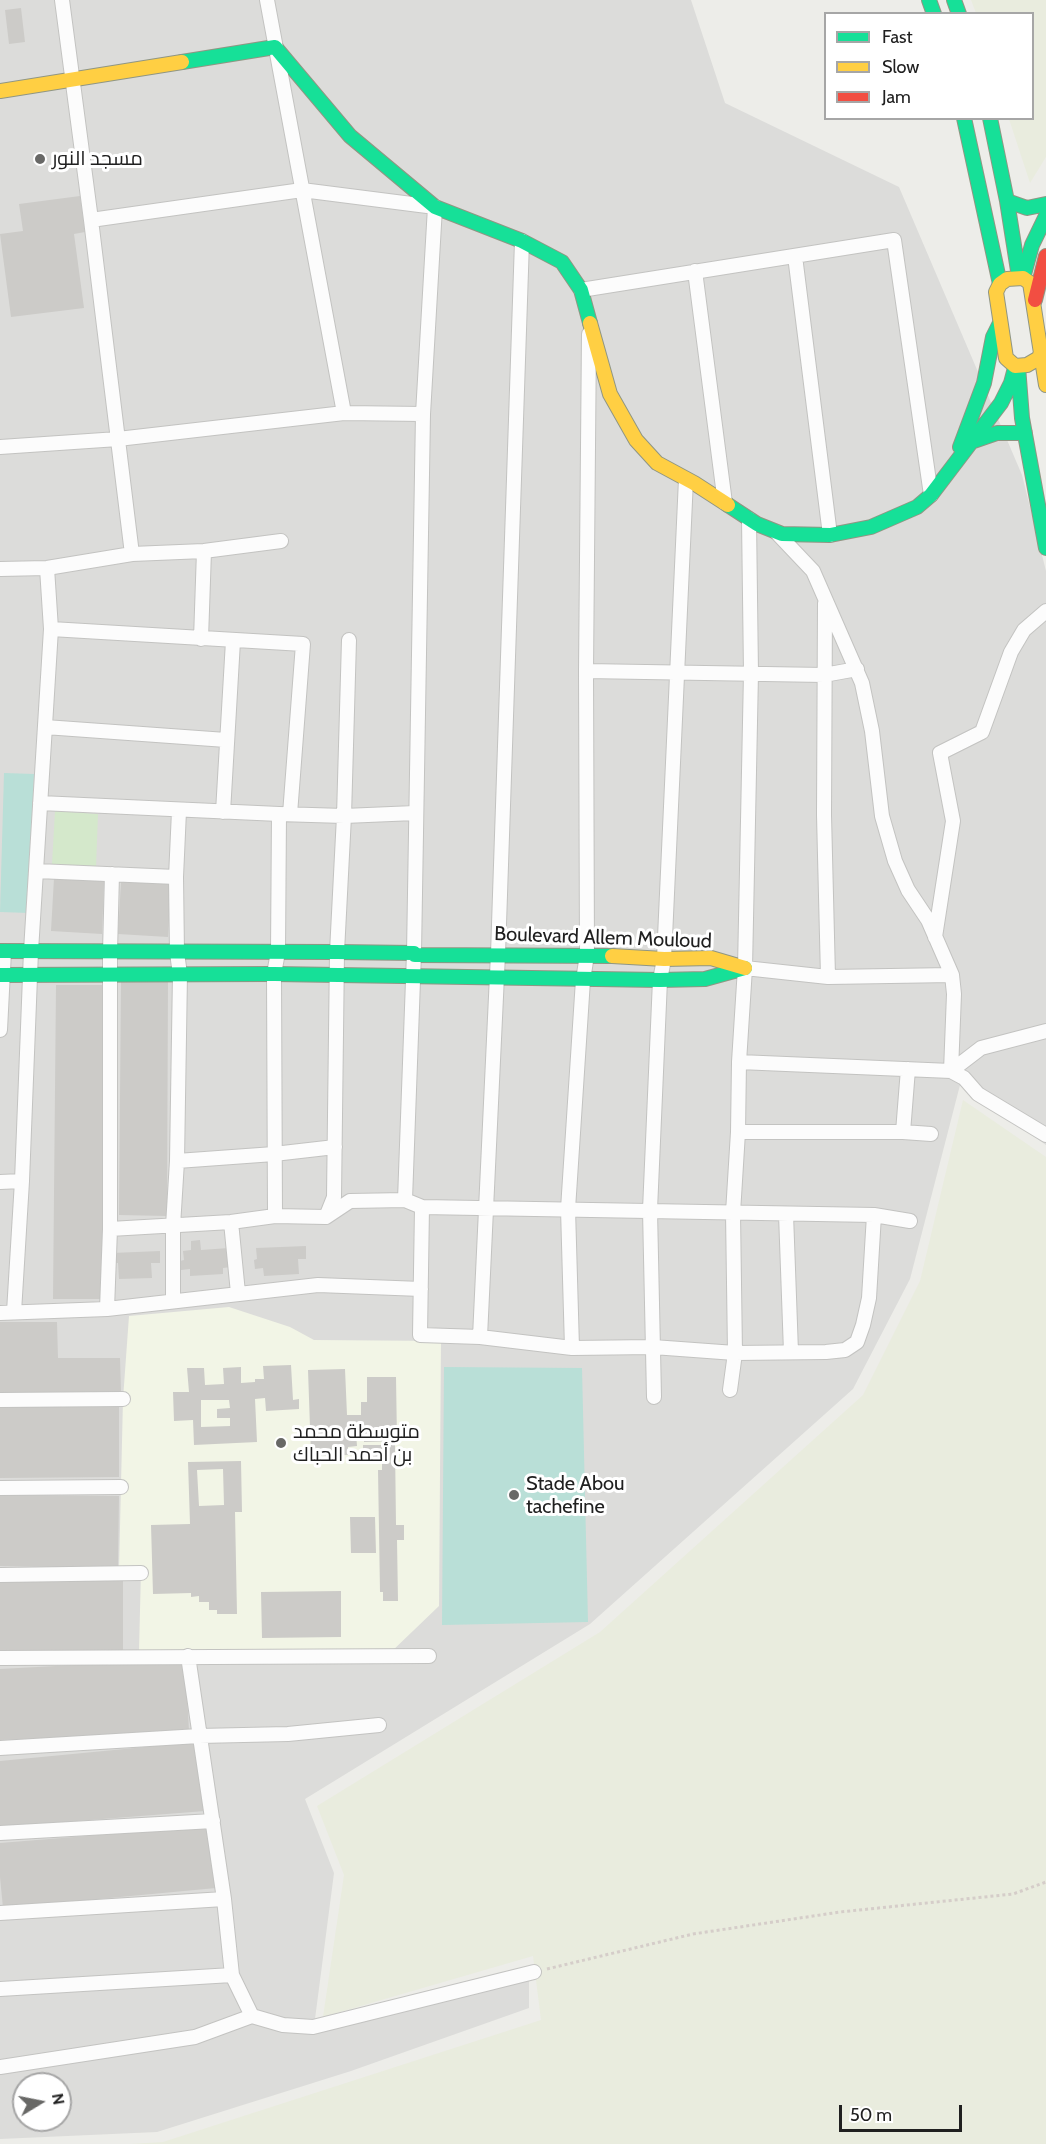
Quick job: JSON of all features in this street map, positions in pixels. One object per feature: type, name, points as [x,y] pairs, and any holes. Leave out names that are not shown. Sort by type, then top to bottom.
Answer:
[{"type":"main road","points":[[0,91],[275,47],[350,136],[435,207],[522,241],[562,262],[581,290],[610,394],[636,440],[657,463],[749,519],[782,534],[830,535],[871,527],[917,507],[931,495],[1001,403],[1017,366]]},
{"type":"main road","points":[[964,120],[1000,284]]},
{"type":"main road","points":[[990,120],[1021,278]]},
{"type":"main road","points":[[1007,201],[1027,208],[1046,204]]},
{"type":"main road","points":[[1021,278],[1032,245],[1046,216]]},
{"type":"main road","points":[[1034,305],[1046,256]]},
{"type":"main road","points":[[1041,352],[1039,358],[1033,362],[1017,366],[1006,358],[996,292],[1000,284],[1007,279],[1021,278],[1030,283],[1034,305],[1046,384]]},
{"type":"main road","points":[[952,468],[981,392],[992,343],[1000,323]]},
{"type":"main road","points":[[1017,366],[1020,402],[1046,548]]},
{"type":"main road","points":[[972,442],[998,433],[1025,433]]},
{"type":"main road","name":"Boulevard Allem Mouloud","points":[[2,951],[587,955],[664,959],[711,958],[745,968]]},
{"type":"main road","name":"Boulevard Allem Mouloud","points":[[2,975],[274,974],[660,980],[705,979],[745,968]]},
{"type":"street","points":[[62,0],[74,80],[132,554]]},
{"type":"street","points":[[267,0],[345,413]]},
{"type":"street","points":[[91,220],[302,190],[435,207],[423,414],[414,953],[405,1200]]},
{"type":"street","points":[[581,290],[894,240],[931,495]]},
{"type":"street","points":[[480,1337],[498,954],[522,241]]},
{"type":"street","points":[[795,256],[830,535]]},
{"type":"street","points":[[695,271],[725,503]]},
{"type":"street","points":[[572,1348],[568,1209],[583,980],[587,955],[586,671],[590,322]]},
{"type":"street","points":[[0,447],[118,439],[345,413],[423,414]]},
{"type":"street","points":[[654,1397],[650,1210],[686,479]]},
{"type":"street","points":[[730,1390],[735,1353],[733,1213],[738,1132],[738,1062],[745,968],[751,673],[749,519]]},
{"type":"street","points":[[776,532],[813,571],[862,683],[872,730],[882,816],[895,861],[908,891],[928,920],[952,975],[954,994],[951,1071]]},
{"type":"street","points":[[0,569],[47,568],[132,554],[204,551],[281,541]]},
{"type":"street","points":[[201,639],[204,551]]},
{"type":"street","points":[[47,568],[51,629],[31,951],[22,1181],[7,1312],[107,1309],[318,1285],[421,1289]]},
{"type":"street","points":[[825,598],[824,814],[828,977]]},
{"type":"street","points":[[935,937],[953,820],[940,753],[982,732],[1011,652],[1024,630],[1046,610]]},
{"type":"street","points":[[51,629],[303,644],[285,814],[278,952],[274,974],[274,1216]]},
{"type":"street","points":[[326,1217],[334,1197],[337,952],[349,640]]},
{"type":"street","points":[[223,812],[233,641]]},
{"type":"street","points":[[586,671],[824,675],[857,669]]},
{"type":"street","points":[[45,727],[226,740]]},
{"type":"street","points":[[40,803],[178,811],[344,816],[415,813]]},
{"type":"street","points":[[173,1301],[180,974],[177,953],[176,877],[178,811]]},
{"type":"street","points":[[37,871],[176,877]]},
{"type":"street","points":[[107,1309],[110,1229],[112,874]]},
{"type":"street","points":[[0,1030],[2,951]]},
{"type":"street","points":[[745,968],[828,977],[952,975]]},
{"type":"street","points":[[951,1071],[981,1048],[1046,1031]]},
{"type":"street","points":[[738,1062],[951,1071],[964,1078],[978,1094],[1046,1134]]},
{"type":"street","points":[[903,1132],[908,1069]]},
{"type":"street","points":[[738,1132],[931,1134]]},
{"type":"street","points":[[177,1161],[335,1147]]},
{"type":"street","points":[[0,1182],[22,1181]]},
{"type":"street","points":[[110,1229],[173,1227],[274,1216],[326,1217],[350,1201],[405,1200],[422,1207],[874,1215],[910,1221]]},
{"type":"street","points":[[422,1207],[420,1335],[480,1337],[572,1348],[653,1347],[735,1353],[845,1350],[857,1342],[864,1325],[869,1298],[874,1215]]},
{"type":"street","points":[[786,1214],[790,1352]]},
{"type":"street","points":[[231,1222],[238,1293]]},
{"type":"street","points":[[0,1400],[123,1399]]},
{"type":"street","points":[[0,1488],[122,1487]]},
{"type":"street","points":[[0,1575],[141,1573]]},
{"type":"street","points":[[188,1656],[224,1899],[232,1975],[252,2016]]},
{"type":"street","points":[[0,1658],[429,1656]]},
{"type":"street","points":[[0,1748],[199,1736],[288,1734],[379,1725]]},
{"type":"street","points":[[0,1833],[213,1821]]},
{"type":"street","points":[[0,1913],[224,1899]]},
{"type":"street","points":[[0,2063],[195,2037],[252,2016],[283,2025],[313,2026],[534,1972]]},
{"type":"street","points":[[0,1989],[232,1975]]},
{"type":"path","points":[[534,1972],[693,1934],[840,1912],[1014,1894],[1046,1882]]},
{"type":"shaded area","points":[[0,0],[691,0],[725,103],[899,187],[1022,475],[1046,571],[1046,1145],[960,1085],[910,1279],[853,1389],[590,1624],[305,1799],[334,1873],[315,2019],[529,1967],[529,2008],[351,2071],[157,2132],[0,2139]]},
{"type":"shaded area","points":[[971,0],[1046,0],[1046,157],[1030,183],[1009,120],[1034,120],[1034,12],[976,12]]},
{"type":"shaded area","points":[[4,773],[34,774],[29,913],[0,912]]},
{"type":"shaded area","points":[[963,1100],[1046,1157],[1046,2144],[131,2144],[163,2142],[541,2020],[533,1956],[323,2017],[344,1875],[317,1806],[600,1632],[863,1395],[920,1281]]},
{"type":"shaded area","name":"متوسطة محمد بن أحمد الحباك","points":[[229,1307],[290,1327],[314,1340],[441,1341],[439,1606],[389,1654],[139,1651],[141,1570],[119,1570],[123,1399],[129,1316]]},
{"type":"shaded area","name":"Stade Abou tachefine","points":[[444,1367],[582,1368],[588,1622],[442,1625]]},
{"type":"green space","points":[[55,811],[98,814],[96,867],[52,864]]},
{"type":"building","points":[[21,8],[25,42],[9,44],[5,10]]},
{"type":"building","points":[[80,196],[85,232],[74,234],[84,308],[11,317],[0,234],[23,231],[19,204]]},
{"type":"building","points":[[54,878],[104,881],[102,934],[51,931]]},
{"type":"building","points":[[121,882],[171,884],[168,937],[118,934]]},
{"type":"building","points":[[121,980],[168,980],[167,1216],[119,1215]]},
{"type":"building","points":[[56,985],[103,985],[102,1299],[53,1299]]},
{"type":"building","points":[[200,1240],[201,1250],[229,1248],[231,1267],[223,1268],[223,1274],[190,1276],[190,1269],[181,1270],[180,1261],[184,1260],[183,1251],[191,1250],[191,1241]]},
{"type":"building","points":[[306,1246],[306,1259],[298,1259],[299,1274],[264,1276],[263,1268],[255,1269],[256,1248]]},
{"type":"building","points":[[160,1251],[160,1263],[151,1263],[152,1278],[119,1279],[118,1263],[112,1263],[112,1253]]},
{"type":"building","points":[[0,1322],[57,1322],[58,1358],[120,1358],[121,1392],[0,1393]]},
{"type":"building","points":[[291,1365],[293,1400],[299,1399],[299,1409],[266,1411],[265,1398],[255,1399],[257,1442],[194,1445],[193,1420],[174,1421],[173,1392],[189,1392],[187,1368],[204,1368],[205,1385],[224,1384],[223,1368],[241,1367],[241,1383],[255,1382],[255,1379],[264,1379],[263,1366]],"holes":[[[201,1400],[229,1400],[230,1408],[217,1409],[217,1418],[230,1418],[230,1426],[201,1427]]]},
{"type":"building","points":[[345,1369],[347,1415],[361,1415],[361,1402],[367,1402],[367,1377],[396,1377],[397,1441],[364,1442],[364,1433],[356,1433],[357,1446],[348,1447],[348,1455],[311,1456],[308,1370]]},
{"type":"building","points":[[0,1406],[119,1407],[119,1477],[0,1478]]},
{"type":"building","points":[[363,1445],[395,1445],[396,1525],[404,1525],[404,1540],[397,1540],[398,1601],[383,1601],[383,1592],[380,1592],[378,1470],[382,1470],[382,1461],[363,1461]]},
{"type":"building","points":[[241,1461],[242,1512],[235,1512],[237,1614],[217,1614],[217,1610],[209,1610],[209,1602],[199,1602],[199,1596],[191,1597],[191,1593],[153,1594],[151,1525],[190,1524],[188,1462]],"holes":[[[223,1469],[224,1505],[199,1506],[197,1470]]]},
{"type":"building","points":[[0,1495],[119,1496],[118,1568],[0,1566]]},
{"type":"building","points":[[350,1517],[375,1517],[376,1553],[351,1553]]},
{"type":"building","points":[[0,1580],[123,1581],[123,1654],[0,1652]]},
{"type":"building","points":[[341,1591],[341,1637],[262,1638],[261,1592]]},
{"type":"building","points":[[185,1659],[189,1731],[0,1740],[0,1669]]},
{"type":"building","points":[[197,1742],[205,1811],[0,1827],[0,1761]]},
{"type":"building","points":[[209,1826],[216,1888],[3,1908],[0,1843]]},
{"type":"traffic: fast","points":[[929,0],[933,12]]},
{"type":"traffic: fast","points":[[954,0],[958,12]]},
{"type":"traffic: fast","points":[[182,62],[275,47],[350,136],[435,207],[522,241],[562,262],[581,290],[590,323]]},
{"type":"traffic: fast","points":[[964,120],[1000,284]]},
{"type":"traffic: fast","points":[[990,120],[1007,201],[1019,277]]},
{"type":"traffic: fast","points":[[1007,201],[1027,208],[1046,204]]},
{"type":"traffic: fast","points":[[1023,278],[1032,245],[1046,216]]},
{"type":"traffic: fast","points":[[960,447],[984,383],[993,337],[1000,323]]},
{"type":"traffic: fast","points":[[1018,366],[1022,418],[1046,548]]},
{"type":"traffic: fast","points":[[728,505],[757,524],[782,534],[830,535],[871,527],[917,507],[931,495],[1001,403],[1011,383],[1015,368]]},
{"type":"traffic: fast","points":[[971,442],[997,433],[1025,433]]},
{"type":"traffic: fast","points":[[0,951],[612,956]]},
{"type":"traffic: fast","points":[[0,975],[274,974],[660,980],[705,979],[745,968]]},
{"type":"traffic: slow","points":[[0,91],[182,62]]},
{"type":"traffic: slow","points":[[1041,352],[1039,358],[1027,365],[1015,366],[1006,358],[996,292],[1000,284],[1007,279],[1023,278],[1030,283],[1046,385]]},
{"type":"traffic: slow","points":[[590,323],[610,394],[636,440],[657,463],[728,505]]},
{"type":"traffic: slow","points":[[612,956],[664,959],[711,958],[745,968]]},
{"type":"traffic: jam","points":[[1035,300],[1046,256]]},
{"type":"place","name":"مسجد النور","points":[[40,159]]},
{"type":"place","name":"متوسطة محمد بن أحمد الحباك","points":[[281,1443]]},
{"type":"place","name":"Stade Abou tachefine","points":[[514,1495]]}]
